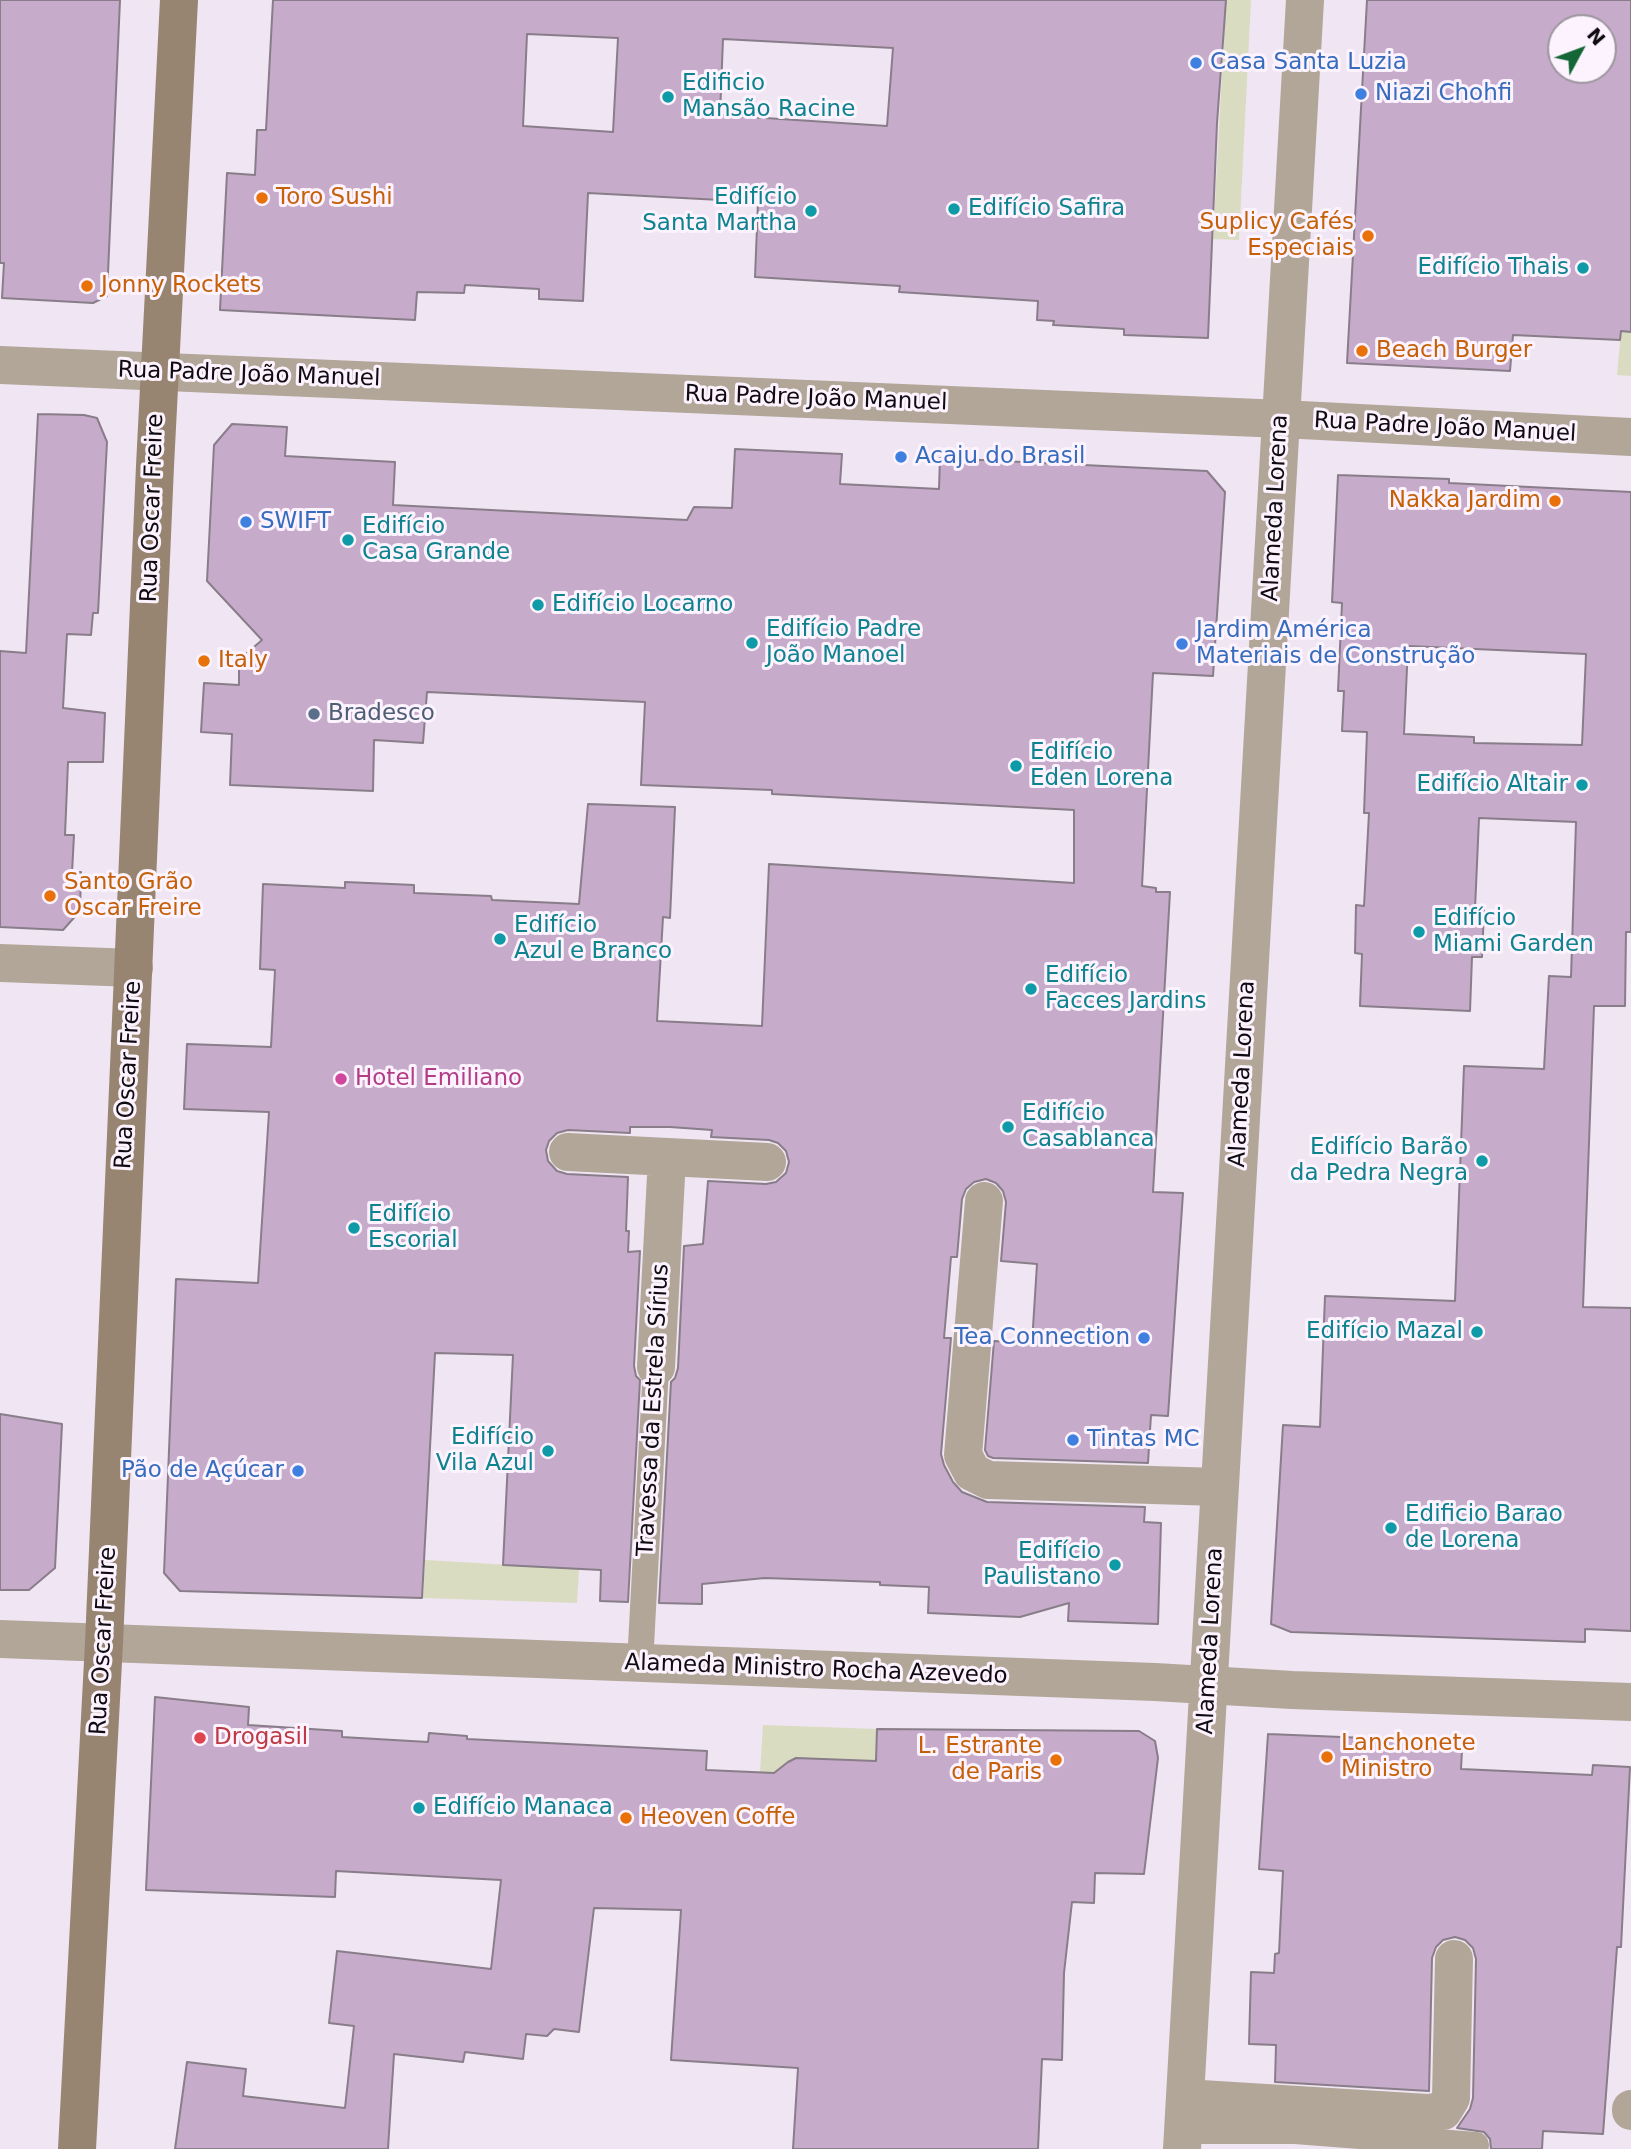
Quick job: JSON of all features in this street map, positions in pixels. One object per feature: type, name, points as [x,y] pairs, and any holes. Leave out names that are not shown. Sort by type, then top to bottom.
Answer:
[{"type":"street","name":"Rua Oscar Freire","points":[[77,2149],[104,1643],[159,373],[179,0]]},
{"type":"street","name":"Alameda Lorena","points":[[1183,2126],[1305,0]]},
{"type":"street","name":"Rua Padre João Manuel","points":[[0,365],[1282,419],[1631,437]]},
{"type":"street","points":[[0,963],[134,968]]},
{"type":"street","points":[[568,1152],[767,1162]]},
{"type":"street","name":"Travessa da Estrela Sírius","points":[[656,1367],[667,1157]]},
{"type":"street","points":[[984,1201],[963,1455],[972,1472],[988,1480],[1219,1487]]},
{"type":"street","name":"Alameda Ministro Rocha Azevedo","points":[[0,1639],[1631,1702]]},
{"type":"street","points":[[1183,2126],[1443,2111],[1451,2098],[1454,1959]]},
{"type":"lane","name":"Travessa da Estrela Sírius","points":[[640,1664],[656,1367]]},
{"type":"lane","points":[[1183,2126],[1295,2131],[1476,2145]]},
{"type":"green space","points":[[1226,0],[1251,0],[1239,240],[1213,239]]},
{"type":"green space","points":[[1621,331],[1631,332],[1631,376],[1617,375]]},
{"type":"green space","points":[[425,1560],[579,1569],[577,1603],[423,1598]]},
{"type":"green space","points":[[763,1725],[877,1729],[875,1773],[838,1760],[797,1758],[784,1765],[780,1774],[760,1773]]},
{"type":"building","points":[[0,0],[120,0],[107,296],[93,303],[2,298],[4,263],[0,263]]},
{"type":"building","points":[[273,0],[1226,0],[1217,123],[1208,338],[1124,335],[1124,329],[1053,325],[1054,321],[1037,320],[1038,301],[899,292],[900,286],[755,277],[758,202],[588,193],[583,301],[539,299],[539,289],[465,285],[464,293],[417,292],[415,320],[220,310],[227,173],[255,175],[257,130],[266,130]],"holes":[[[527,34],[618,38],[613,132],[523,126]],[[723,39],[893,48],[887,126],[720,115]]]},
{"type":"building","points":[[1367,0],[1631,0],[1631,332],[1621,331],[1620,340],[1513,335],[1510,371],[1347,363]]},
{"type":"building","points":[[38,414],[84,415],[97,418],[107,442],[98,613],[93,613],[91,635],[67,634],[63,708],[105,713],[103,762],[68,762],[65,835],[74,835],[72,873],[81,872],[80,911],[63,930],[0,927],[0,651],[26,653]]},
{"type":"building","points":[[232,424],[287,427],[285,456],[395,462],[393,505],[687,520],[694,507],[732,508],[735,449],[842,454],[840,484],[939,489],[940,458],[1207,471],[1225,492],[1213,676],[1153,673],[1142,886],[1156,888],[1156,892],[1170,892],[1153,1192],[1183,1193],[1168,1416],[1151,1415],[1148,1463],[988,1456],[985,1450],[994,1341],[1032,1343],[1037,1264],[1001,1261],[1006,1202],[1003,1191],[996,1183],[986,1179],[974,1182],[966,1189],[962,1199],[957,1257],[951,1257],[944,1338],[951,1338],[941,1454],[953,1482],[962,1492],[987,1502],[1145,1507],[1144,1522],[1161,1523],[1158,1624],[1068,1621],[1069,1603],[1020,1617],[928,1613],[929,1587],[880,1585],[880,1582],[765,1578],[702,1584],[702,1604],[659,1603],[671,1382],[678,1368],[684,1246],[703,1244],[708,1181],[766,1184],[776,1182],[786,1173],[789,1162],[786,1151],[778,1143],[769,1140],[711,1137],[712,1130],[670,1127],[630,1127],[630,1133],[568,1130],[557,1133],[549,1141],[546,1150],[548,1161],[557,1171],[567,1174],[628,1177],[628,1252],[640,1251],[634,1366],[636,1376],[640,1380],[628,1602],[600,1601],[601,1570],[503,1565],[513,1355],[435,1353],[422,1598],[180,1591],[164,1573],[176,1279],[258,1283],[269,1112],[184,1109],[187,1044],[271,1047],[275,970],[260,969],[263,884],[345,888],[345,882],[414,885],[414,893],[491,896],[492,900],[579,904],[588,804],[675,807],[670,918],[663,917],[657,1021],[762,1026],[769,864],[1074,883],[1074,810],[772,794],[772,790],[641,785],[645,702],[427,692],[423,743],[374,740],[373,791],[230,785],[232,734],[201,732],[204,683],[239,685],[239,660],[262,640],[207,581],[214,445]]},
{"type":"building","points":[[1338,475],[1449,479],[1449,483],[1631,492],[1631,932],[1626,932],[1625,1006],[1594,1006],[1583,1307],[1631,1308],[1631,1631],[1585,1629],[1585,1642],[1291,1632],[1271,1624],[1283,1425],[1320,1427],[1325,1296],[1455,1301],[1464,1066],[1544,1069],[1549,976],[1571,977],[1576,822],[1479,818],[1475,909],[1484,910],[1482,957],[1472,957],[1470,1011],[1360,1006],[1362,954],[1355,953],[1356,905],[1364,906],[1369,813],[1364,813],[1367,732],[1342,731],[1344,691],[1338,691],[1342,603],[1332,602]],"holes":[[[1408,646],[1586,654],[1582,745],[1474,743],[1474,737],[1404,734]]]},
{"type":"building","points":[[0,1414],[62,1424],[55,1568],[29,1590],[0,1590]]},
{"type":"building","points":[[155,1697],[249,1707],[248,1725],[342,1731],[342,1737],[428,1742],[429,1733],[467,1736],[467,1739],[707,1751],[706,1770],[774,1773],[796,1758],[876,1761],[877,1729],[1139,1731],[1155,1741],[1158,1758],[1144,1874],[1095,1873],[1094,1903],[1072,1902],[1064,1973],[1062,2060],[1042,2059],[1038,2149],[793,2149],[798,2068],[671,2060],[681,1910],[594,1908],[579,2032],[554,2029],[547,2036],[526,2034],[523,2059],[465,2052],[463,2062],[394,2054],[388,2149],[175,2149],[187,2062],[246,2069],[243,2096],[345,2108],[354,2026],[329,2023],[337,1951],[491,1969],[501,1880],[336,1871],[335,1897],[146,1890]]},
{"type":"building","points":[[1268,1734],[1415,1740],[1414,1747],[1462,1750],[1461,1769],[1592,1775],[1593,1765],[1630,1767],[1621,1947],[1617,1947],[1603,2134],[1543,2131],[1542,2149],[1491,2149],[1490,2139],[1484,2132],[1457,2128],[1470,2109],[1473,2098],[1476,1959],[1473,1948],[1465,1940],[1455,1937],[1443,1940],[1436,1947],[1432,1958],[1429,2091],[1275,2082],[1276,2045],[1249,2044],[1251,1972],[1274,1973],[1275,1954],[1279,1953],[1283,1871],[1259,1869]]},
{"type":"place","name":"Casa Santa Luzia","points":[[1196,63]]},
{"type":"place","name":"Niazi Chohfi","points":[[1361,94]]},
{"type":"place","name":"Edificio Mansão Racine","points":[[668,97]]},
{"type":"place","name":"Toro Sushi","points":[[262,198]]},
{"type":"place","name":"Edifício Safira","points":[[954,209]]},
{"type":"place","name":"Edifício Santa Martha","points":[[811,211]]},
{"type":"place","name":"Suplicy Cafés Especiais","points":[[1368,236]]},
{"type":"place","name":"Edifício Thais","points":[[1583,268]]},
{"type":"place","name":"Jonny Rockets","points":[[87,286]]},
{"type":"place","name":"Beach Burger","points":[[1362,351]]},
{"type":"place","name":"Acaju do Brasil","points":[[901,457]]},
{"type":"place","name":"Nakka Jardim","points":[[1555,501]]},
{"type":"place","name":"SWIFT","points":[[246,522]]},
{"type":"place","name":"Edifício Casa Grande","points":[[348,540]]},
{"type":"place","name":"Edifício Locarno","points":[[538,605]]},
{"type":"place","name":"Edifício Padre João Manoel","points":[[752,643]]},
{"type":"place","name":"Jardim América Materiais de Construção","points":[[1182,644]]},
{"type":"place","name":"Italy","points":[[204,661]]},
{"type":"place","name":"Bradesco","points":[[314,714]]},
{"type":"place","name":"Edifício Eden Lorena","points":[[1016,766]]},
{"type":"place","name":"Edifício Altair","points":[[1582,785]]},
{"type":"place","name":"Santo Grão Oscar Freire","points":[[50,896]]},
{"type":"place","name":"Edifício Miami Garden","points":[[1419,932]]},
{"type":"place","name":"Edifício Azul e Branco","points":[[500,939]]},
{"type":"place","name":"Edifício Facces Jardins","points":[[1031,989]]},
{"type":"place","name":"Hotel Emiliano","points":[[341,1079]]},
{"type":"place","name":"Edifício Casablanca","points":[[1008,1127]]},
{"type":"place","name":"Edifício Barão da Pedra Negra","points":[[1482,1161]]},
{"type":"place","name":"Edifício Escorial","points":[[354,1228]]},
{"type":"place","name":"Edifício Mazal","points":[[1477,1332]]},
{"type":"place","name":"Tea Connection","points":[[1144,1338]]},
{"type":"place","name":"Tintas MC","points":[[1073,1440]]},
{"type":"place","name":"Edifício Vila Azul","points":[[548,1451]]},
{"type":"place","name":"Pão de Açúcar","points":[[298,1471]]},
{"type":"place","name":"Edificio Barao de Lorena","points":[[1391,1528]]},
{"type":"place","name":"Edifício Paulistano","points":[[1115,1565]]},
{"type":"place","name":"Drogasil","points":[[200,1738]]},
{"type":"place","name":"Lanchonete Ministro","points":[[1327,1757]]},
{"type":"place","name":"L. Estrante de Paris","points":[[1056,1760]]},
{"type":"place","name":"Edifício Manaca","points":[[419,1808]]},
{"type":"place","name":"Heoven Coffe","points":[[626,1818]]}]
